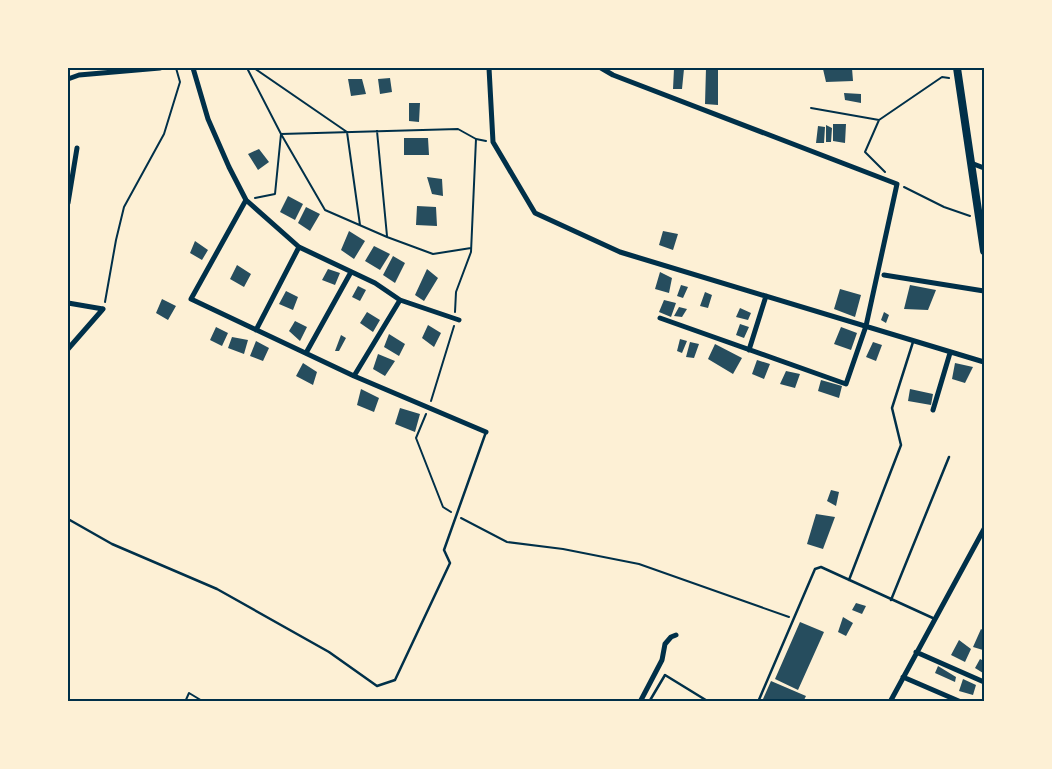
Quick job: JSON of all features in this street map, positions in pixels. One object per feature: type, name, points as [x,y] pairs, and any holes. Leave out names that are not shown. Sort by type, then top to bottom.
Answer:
[{"type":"main road","points":[[957,68],[982,225],[984,251]]},
{"type":"street","points":[[68,79],[79,75],[160,68]]},
{"type":"street","points":[[193,68],[208,119],[246,200],[299,247],[375,282],[400,300],[456,320]]},
{"type":"street","points":[[489,68],[493,142],[534,213],[620,252],[984,362]]},
{"type":"street","points":[[601,68],[613,75],[897,184],[866,326],[846,384],[660,318]]},
{"type":"street","points":[[68,203],[77,148]]},
{"type":"street","points":[[971,163],[984,168]]},
{"type":"street","points":[[246,200],[191,299],[354,376],[486,432]]},
{"type":"street","points":[[256,330],[299,247]]},
{"type":"street","points":[[306,353],[351,272]]},
{"type":"street","points":[[884,275],[984,291]]},
{"type":"street","points":[[749,350],[766,296]]},
{"type":"street","points":[[354,376],[400,300]]},
{"type":"street","points":[[68,303],[103,309]]},
{"type":"street","points":[[68,349],[103,309]]},
{"type":"street","points":[[933,410],[950,353]]},
{"type":"street","points":[[890,702],[984,529]]},
{"type":"street","points":[[640,702],[662,660],[665,644],[671,637],[676,635]]},
{"type":"street","points":[[916,652],[984,682]]},
{"type":"street","points":[[902,677],[961,702]]},
{"type":"lane","points":[[849,581],[901,445],[892,408],[913,340]]},
{"type":"lane","points":[[68,520],[112,544],[217,589],[329,652],[377,686],[396,680],[450,563],[444,550],[486,432]]},
{"type":"lane","points":[[891,600],[949,457]]},
{"type":"lane","points":[[758,702],[815,569],[821,567],[935,619]]},
{"type":"lane","points":[[649,702],[665,675],[709,702]]},
{"type":"path","points":[[103,309],[124,207],[164,134],[180,82],[176,68]]},
{"type":"path","points":[[246,68],[281,134],[325,210],[360,226],[433,254],[472,248]]},
{"type":"path","points":[[254,68],[347,132],[360,226]]},
{"type":"path","points":[[959,79],[942,77],[879,120],[865,152],[897,184],[982,225]]},
{"type":"path","points":[[811,108],[879,120]]},
{"type":"path","points":[[281,134],[458,129],[476,139],[493,142]]},
{"type":"path","points":[[378,131],[387,237]]},
{"type":"path","points":[[246,200],[274,194],[281,134]]},
{"type":"path","points":[[476,139],[472,248],[456,292],[456,320],[428,408],[416,438],[443,506],[507,542],[563,549],[639,564],[794,618]]},
{"type":"path","points":[[185,702],[189,692],[204,702]]},
{"type":"building","points":[[706,68],[718,68],[718,105],[705,104]]},
{"type":"building","points":[[852,68],[853,81],[826,82],[823,69]]},
{"type":"building","points":[[674,69],[684,69],[682,89],[673,89]]},
{"type":"building","points":[[390,78],[392,92],[380,94],[378,79]]},
{"type":"building","points":[[348,79],[362,79],[366,94],[351,96]]},
{"type":"building","points":[[844,93],[861,94],[861,103],[845,100]]},
{"type":"building","points":[[409,103],[420,103],[419,122],[409,121]]},
{"type":"building","points":[[833,124],[846,124],[845,143],[833,141]]},
{"type":"building","points":[[826,125],[832,128],[831,142],[826,142]]},
{"type":"building","points":[[818,126],[825,127],[824,143],[816,143]]},
{"type":"building","points":[[404,138],[428,138],[429,155],[404,155]]},
{"type":"building","points":[[259,149],[269,162],[258,170],[248,154]]},
{"type":"building","points":[[427,177],[442,179],[443,196],[432,194]]},
{"type":"building","points":[[288,196],[303,204],[295,220],[280,212]]},
{"type":"building","points":[[417,206],[436,207],[437,226],[416,225]]},
{"type":"building","points":[[306,207],[320,214],[310,231],[298,223]]},
{"type":"building","points":[[349,231],[365,241],[354,259],[341,250]]},
{"type":"building","points":[[663,231],[678,234],[673,250],[659,245]]},
{"type":"building","points":[[195,241],[208,250],[202,260],[190,253]]},
{"type":"building","points":[[374,246],[390,254],[380,270],[365,261]]},
{"type":"building","points":[[393,256],[405,263],[395,283],[383,275]]},
{"type":"building","points":[[237,265],[251,274],[244,287],[230,279]]},
{"type":"building","points":[[328,269],[340,273],[335,285],[322,280]]},
{"type":"building","points":[[427,269],[438,278],[424,301],[415,295]]},
{"type":"building","points":[[660,272],[672,278],[669,293],[655,289]]},
{"type":"building","points":[[681,285],[688,287],[683,298],[677,296]]},
{"type":"building","points":[[910,285],[936,290],[928,310],[904,309]]},
{"type":"building","points":[[358,286],[366,290],[360,301],[352,297]]},
{"type":"building","points":[[840,289],[861,295],[855,317],[834,309]]},
{"type":"building","points":[[286,291],[298,297],[293,310],[279,304]]},
{"type":"building","points":[[705,292],[712,295],[708,308],[700,306]]},
{"type":"building","points":[[162,299],[176,306],[168,320],[156,313]]},
{"type":"building","points":[[664,300],[676,303],[671,317],[659,312]]},
{"type":"building","points":[[679,307],[687,309],[682,317],[674,316]]},
{"type":"building","points":[[740,308],[751,313],[748,320],[736,317]]},
{"type":"building","points":[[367,312],[380,320],[373,332],[360,323]]},
{"type":"building","points":[[884,312],[889,315],[886,323],[881,320]]},
{"type":"building","points":[[295,321],[307,327],[300,341],[289,331]]},
{"type":"building","points":[[740,324],[749,327],[744,338],[736,335]]},
{"type":"building","points":[[428,325],[441,333],[434,347],[422,338]]},
{"type":"building","points":[[216,327],[228,333],[222,346],[210,340]]},
{"type":"building","points":[[841,327],[857,333],[851,350],[834,344]]},
{"type":"building","points":[[389,334],[405,344],[399,356],[384,347]]},
{"type":"building","points":[[341,335],[346,338],[339,351],[335,351]]},
{"type":"building","points":[[232,337],[248,340],[244,354],[228,348]]},
{"type":"building","points":[[680,339],[687,341],[682,353],[677,351]]},
{"type":"building","points":[[256,341],[269,348],[263,361],[250,356]]},
{"type":"building","points":[[690,342],[699,344],[694,358],[686,357]]},
{"type":"building","points":[[873,342],[882,345],[876,361],[866,357]]},
{"type":"building","points":[[715,344],[742,358],[733,374],[708,359]]},
{"type":"building","points":[[378,354],[395,361],[385,376],[373,369]]},
{"type":"building","points":[[757,360],[770,364],[764,379],[752,374]]},
{"type":"building","points":[[303,363],[317,372],[313,385],[296,376]]},
{"type":"building","points":[[955,363],[973,367],[965,383],[952,379]]},
{"type":"building","points":[[786,371],[800,374],[795,388],[780,384]]},
{"type":"building","points":[[821,380],[842,386],[839,398],[818,391]]},
{"type":"building","points":[[361,389],[379,398],[374,412],[357,405]]},
{"type":"building","points":[[910,389],[933,394],[931,405],[908,401]]},
{"type":"building","points":[[400,408],[420,414],[415,432],[395,424]]},
{"type":"building","points":[[831,490],[839,492],[836,506],[827,501]]},
{"type":"building","points":[[816,514],[835,517],[823,549],[807,544]]},
{"type":"building","points":[[856,603],[866,606],[862,614],[852,610]]},
{"type":"building","points":[[843,617],[853,623],[846,636],[838,632]]},
{"type":"building","points":[[800,622],[824,632],[798,690],[775,679]]},
{"type":"building","points":[[981,629],[984,631],[983,650],[973,647]]},
{"type":"building","points":[[959,640],[971,649],[965,662],[951,655]]},
{"type":"building","points":[[980,659],[984,661],[983,673],[975,668]]},
{"type":"building","points":[[938,666],[956,677],[955,682],[935,673]]},
{"type":"building","points":[[963,679],[976,685],[973,695],[959,691]]},
{"type":"building","points":[[771,681],[806,696],[803,702],[768,702],[763,699]]}]
